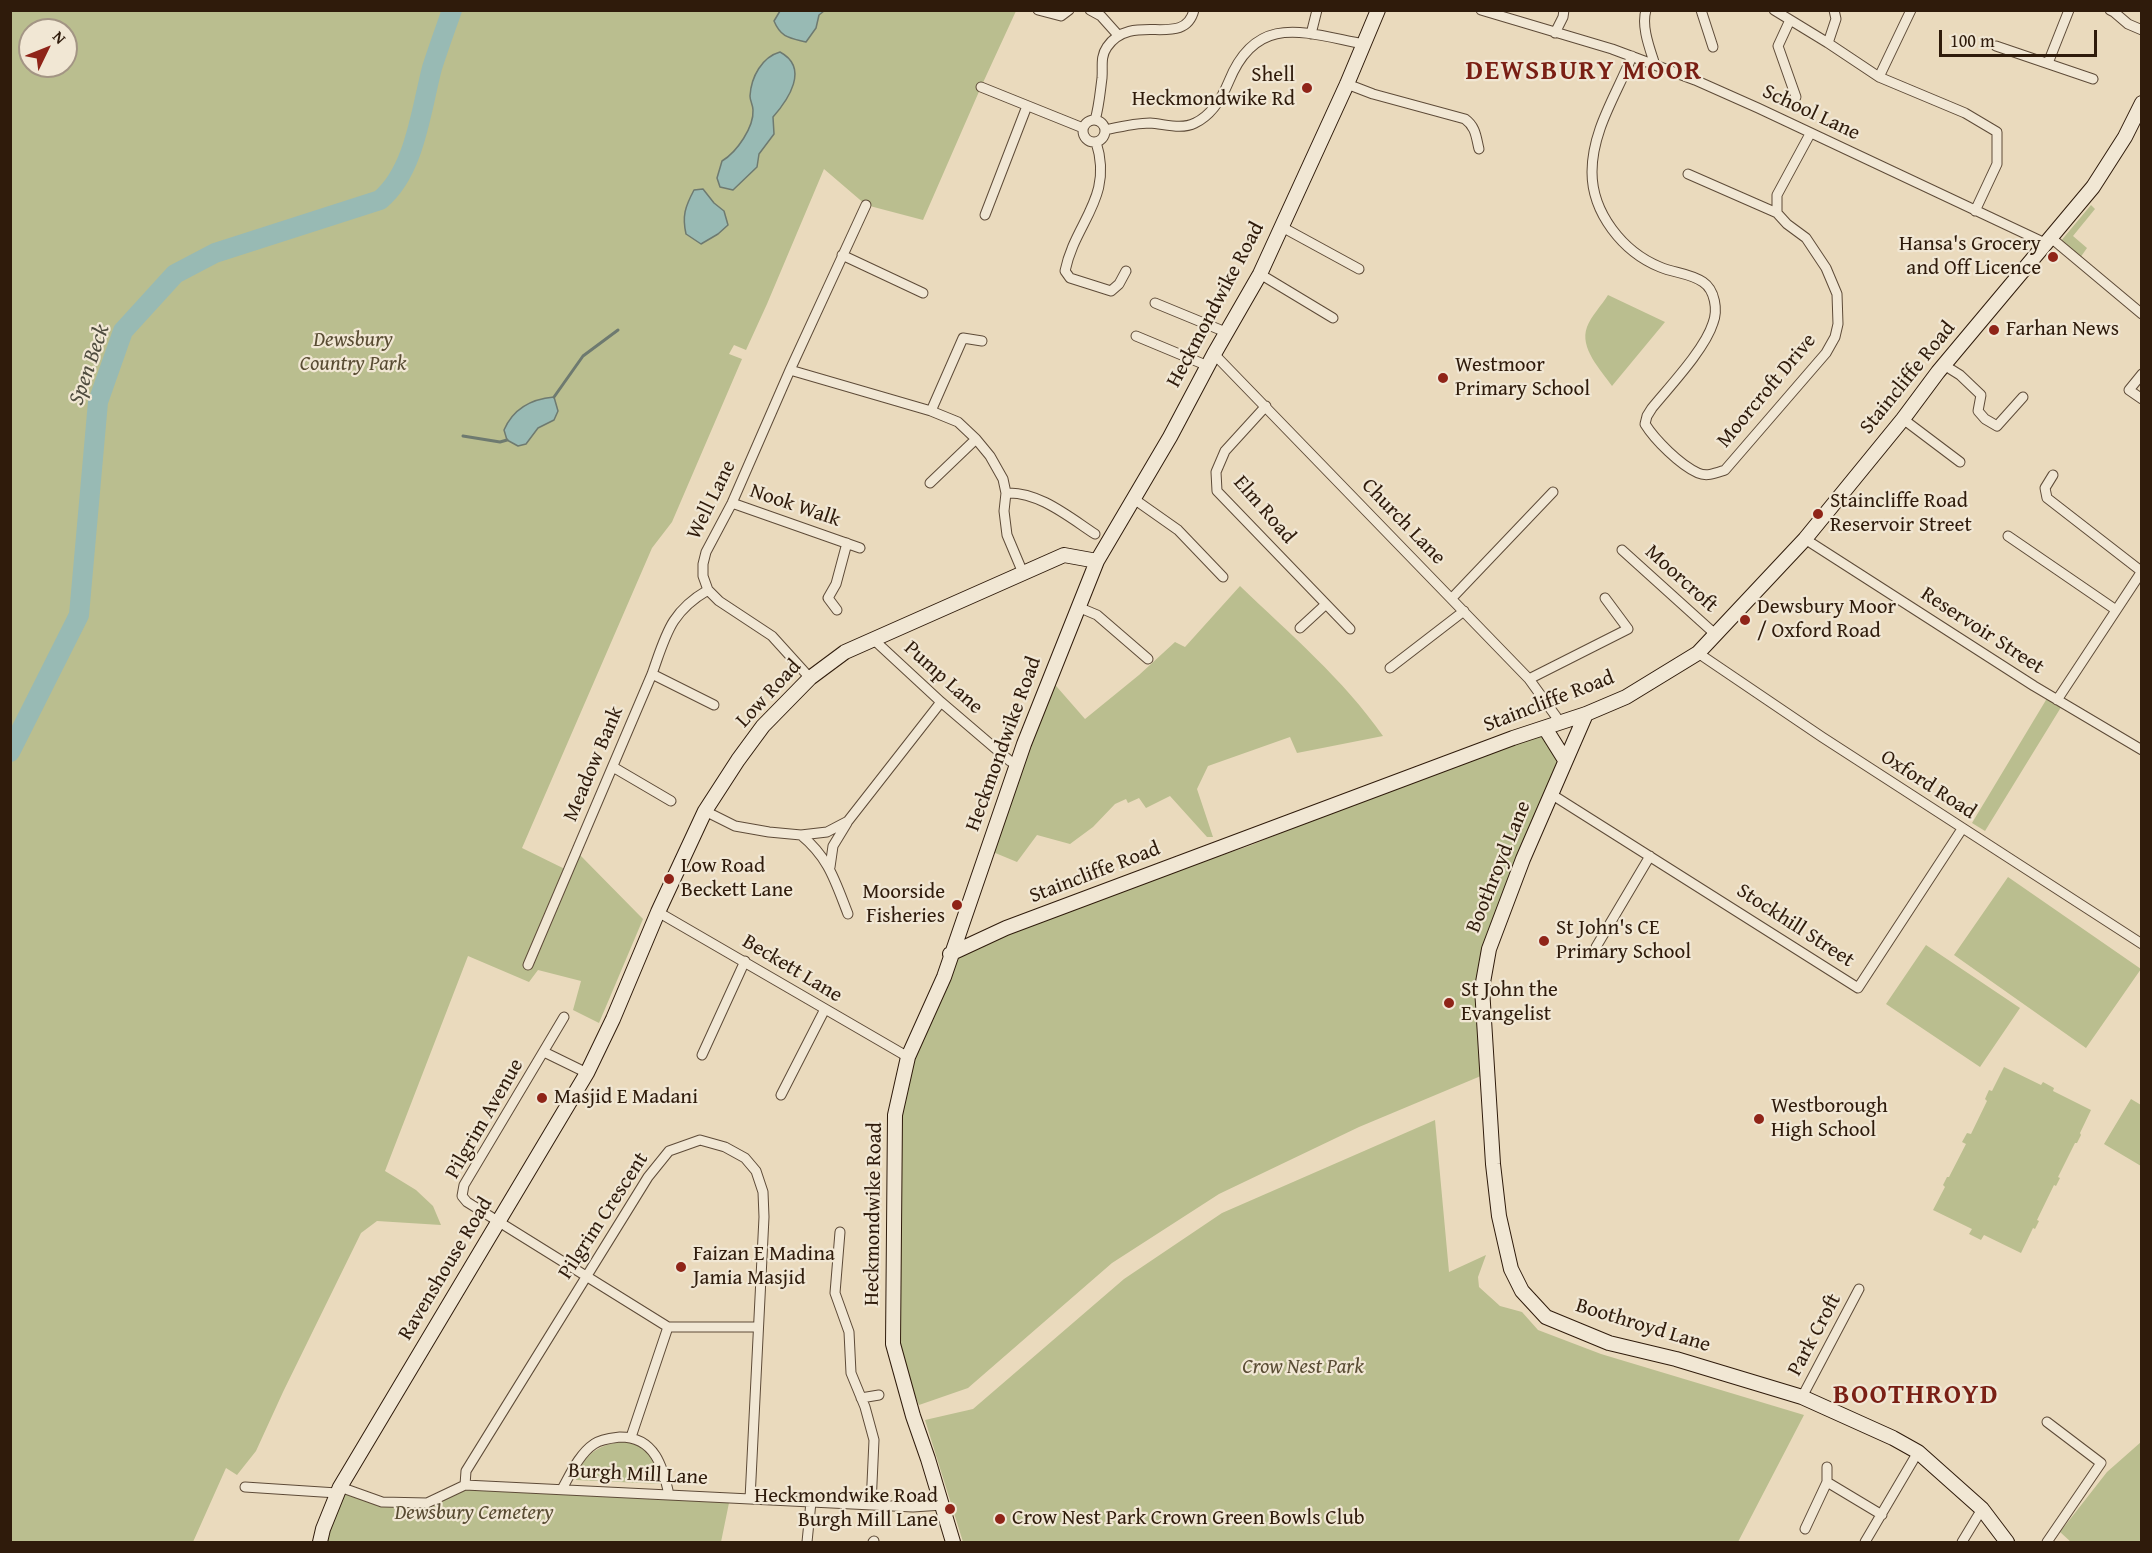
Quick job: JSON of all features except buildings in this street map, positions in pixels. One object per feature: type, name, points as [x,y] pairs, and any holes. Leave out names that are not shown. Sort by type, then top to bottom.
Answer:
[{"type":"street","points":[[1038,10],[1061,16],[1069,10]]},
{"type":"street","points":[[1090,10],[1101,16],[1118,35]]},
{"type":"street","points":[[1095,120],[1102,75],[1102,57],[1107,46],[1118,35],[1128,30],[1176,29],[1185,26],[1191,20],[1194,10]]},
{"type":"street","points":[[1311,34],[1317,10]]},
{"type":"street","name":"Heckmondwike Road","points":[[953,1542],[893,1344],[896,1115],[908,1057],[944,977],[950,954],[1017,765],[1077,607],[1097,561],[1170,437],[1260,274],[1347,84],[1378,10]]},
{"type":"street","points":[[1555,33],[1564,10]]},
{"type":"street","points":[[1646,10],[1644,16],[1648,41],[1655,65]]},
{"type":"street","points":[[1701,10],[1713,47]]},
{"type":"street","points":[[1774,10],[1828,42],[1880,77],[1965,112],[1997,132],[1997,164],[1975,211]]},
{"type":"street","points":[[1828,42],[1836,19],[1834,10]]},
{"type":"street","points":[[1880,77],[1911,10]]},
{"type":"street","points":[[2048,63],[2069,10]]},
{"type":"street","points":[[2110,10],[2128,24],[2142,30]]},
{"type":"street","name":"School Lane","points":[[1485,11],[1655,65],[1747,103],[1975,211],[2047,240],[2142,314]]},
{"type":"street","points":[[1790,20],[1778,46],[1796,97]]},
{"type":"street","points":[[1105,130],[1150,123],[1171,127],[1194,124],[1223,97],[1234,70],[1247,50],[1262,37],[1273,33],[1311,34],[1364,44]]},
{"type":"street","points":[[1996,46],[2093,79]]},
{"type":"street","name":"Moorcroft Drive","points":[[1632,56],[1594,145],[1592,174],[1596,201],[1613,233],[1638,255],[1660,267],[1704,282],[1714,297],[1714,322],[1708,335],[1647,416],[1645,424],[1651,434],[1676,458],[1698,473],[1710,475],[1725,470],[1826,352],[1835,338],[1838,324],[1837,294],[1826,268],[1806,238],[1787,224],[1777,213],[1688,174]]},
{"type":"street","points":[[1347,84],[1373,94],[1465,119],[1475,130],[1479,149]]},
{"type":"street","points":[[981,87],[1083,128]]},
{"type":"street","points":[[985,215],[1028,106]]},
{"type":"street","name":"Staincliffe Road","points":[[950,954],[1006,928],[1513,738],[1586,714],[1626,697],[1698,653],[1805,539],[1944,365],[2093,187],[2141,109]]},
{"type":"street","points":[[1095,120],[1102,123],[1105,130],[1102,139],[1096,142],[1086,139],[1083,128],[1087,122],[1095,120]]},
{"type":"street","points":[[1777,213],[1777,195],[1810,134]]},
{"type":"street","points":[[1096,142],[1102,170],[1099,191],[1089,216],[1074,242],[1065,271],[1070,278],[1111,291],[1126,271]]},
{"type":"street","name":"Well Lane","points":[[708,590],[703,576],[706,552],[732,503],[866,205]]},
{"type":"street","points":[[1282,227],[1359,269]]},
{"type":"street","points":[[842,255],[923,293]]},
{"type":"street","points":[[1260,274],[1333,318]]},
{"type":"street","points":[[1155,303],[1228,333]]},
{"type":"street","points":[[1136,336],[1211,360]]},
{"type":"street","points":[[931,411],[963,338],[982,340]]},
{"type":"street","name":"Church Lane","points":[[1211,360],[1266,406],[1452,598],[1529,679],[1560,722]]},
{"type":"street","points":[[1944,365],[1982,394],[1978,411],[1985,419],[1997,426],[2023,398]]},
{"type":"street","points":[[790,370],[931,411],[958,422],[990,456],[1004,479],[1007,535],[1023,573]]},
{"type":"street","points":[[2142,374],[2129,390],[2142,399]]},
{"type":"street","name":"Elm Road","points":[[1266,406],[1226,451],[1216,472],[1217,491],[1350,629]]},
{"type":"street","points":[[1903,419],[1960,462]]},
{"type":"street","points":[[930,483],[976,439]]},
{"type":"street","points":[[2053,475],[2045,488],[2047,498],[2141,571],[2057,700]]},
{"type":"street","points":[[1452,598],[1552,492]]},
{"type":"street","points":[[1006,493],[1023,494],[1034,498],[1067,515],[1095,534]]},
{"type":"street","points":[[1134,499],[1178,530],[1223,577]]},
{"type":"street","name":"Nook Walk","points":[[732,503],[860,548]]},
{"type":"street","points":[[2008,536],[2116,610]]},
{"type":"street","name":"Reservoir Street","points":[[1805,539],[2057,700],[2142,750]]},
{"type":"street","name":"Nook Walk","points":[[837,610],[828,598],[836,584],[847,543]]},
{"type":"street","name":"Moorcroft","points":[[1622,550],[1715,634]]},
{"type":"street","name":"Low Road","points":[[614,1019],[658,912],[705,811],[763,726],[810,678],[845,652],[1064,555],[1097,561]]},
{"type":"street","points":[[708,590],[719,601],[772,636],[810,678]]},
{"type":"street","name":"Meadow Bank","points":[[528,965],[652,674],[669,627],[683,607],[708,590]]},
{"type":"street","points":[[1529,679],[1628,629],[1605,598]]},
{"type":"street","points":[[1300,628],[1325,604]]},
{"type":"street","points":[[1077,607],[1097,615],[1148,659]]},
{"type":"street","points":[[1390,668],[1464,611]]},
{"type":"street","name":"Pump Lane","points":[[873,639],[941,702],[1017,765]]},
{"type":"street","name":"Oxford Road","points":[[1698,653],[1962,829],[2142,944]]},
{"type":"street","points":[[652,674],[714,705]]},
{"type":"street","points":[[830,867],[833,846],[848,821],[941,702]]},
{"type":"street","name":"Boothroyd Lane","points":[[1586,714],[1525,854],[1489,950],[1482,988],[1494,1174],[1499,1216],[1511,1269],[1522,1291],[1546,1317],[1609,1342],[1676,1359],[1802,1397],[1893,1438],[1918,1452],[1982,1509],[2007,1542]]},
{"type":"street","points":[[1545,728],[1565,760]]},
{"type":"street","points":[[613,767],[671,801]]},
{"type":"street","name":"Stockhill Street","points":[[1551,794],[1858,988],[1962,829]]},
{"type":"street","points":[[705,811],[735,826],[801,835],[826,832],[848,821]]},
{"type":"street","points":[[801,835],[813,845],[830,867],[848,914]]},
{"type":"street","points":[[1596,947],[1650,856]]},
{"type":"street","name":"Beckett Lane","points":[[658,912],[908,1057]]},
{"type":"street","points":[[702,1055],[745,961]]},
{"type":"street","points":[[781,1095],[825,1009]]},
{"type":"street","name":"Pilgrim Avenue","points":[[564,1017],[464,1185],[462,1196],[467,1202],[668,1327]]},
{"type":"street","name":"Ravenshouse Road","points":[[320,1542],[338,1490],[586,1073],[614,1019]]},
{"type":"street","name":"Pilgrim Avenue","points":[[544,1052],[586,1073]]},
{"type":"street","name":"Pilgrim Crescent","points":[[465,1485],[466,1471],[648,1177],[669,1151],[700,1140],[725,1147],[745,1158],[756,1171],[763,1192],[764,1217],[750,1499]]},
{"type":"street","points":[[840,1232],[836,1293],[849,1332],[850,1373],[861,1398],[874,1440],[871,1505]]},
{"type":"street","name":"Park Croft","points":[[1802,1397],[1859,1289]]},
{"type":"street","points":[[631,1437],[668,1327],[758,1327]]},
{"type":"street","points":[[861,1398],[879,1395]]},
{"type":"street","points":[[2047,1542],[2101,1463],[2048,1422]]},
{"type":"street","points":[[562,1489],[578,1462],[594,1443],[612,1438],[631,1437],[651,1448],[663,1469],[669,1495]]},
{"type":"street","points":[[1865,1542],[1918,1452]]},
{"type":"street","points":[[1805,1529],[1827,1482],[1827,1467]]},
{"type":"street","points":[[1827,1482],[1882,1515]]},
{"type":"street","name":"Burgh Mill Lane","points":[[245,1487],[338,1490],[382,1502],[427,1503],[465,1485],[913,1507],[942,1505]]},
{"type":"street","points":[[807,1542],[811,1502]]},
{"type":"street","points":[[1962,1542],[1982,1509]]},
{"type":"green space","name":"Dewsbury Country Park","points":[[10,11],[1016,11],[923,220],[866,205],[824,169],[746,350],[734,345],[729,354],[742,359],[672,522],[652,548],[522,848],[571,872],[578,853],[643,919],[599,1023],[573,1010],[581,981],[538,970],[529,982],[468,956],[385,1171],[416,1190],[433,1206],[441,1225],[377,1221],[361,1233],[256,1451],[237,1475],[226,1468],[193,1542],[11,1542]]},
{"type":"green space","points":[[2091,205],[2095,209],[2073,236],[2087,248],[2080,258],[2060,242]]},
{"type":"green space","points":[[1608,295],[1665,322],[1612,386],[1588,351],[1585,335],[1591,319]]},
{"type":"green space","points":[[1240,586],[1333,676],[1383,736],[1297,753],[1290,737],[1208,766],[1197,789],[1213,837],[1207,837],[1170,796],[1146,808],[1139,798],[1128,803],[1126,799],[1115,804],[1093,827],[1070,844],[1037,835],[1017,862],[988,850],[1050,679],[1085,719],[1175,642],[1185,647]]},
{"type":"green space","points":[[2049,695],[2063,704],[1985,831],[1972,823]]},
{"type":"green space","points":[[1545,728],[1565,760],[1482,988],[1488,1073],[1359,1127],[1219,1194],[1112,1263],[968,1388],[919,1405],[893,1344],[895,1115],[908,1057],[950,954],[1006,928],[1249,846],[1513,738]]},
{"type":"green space","points":[[2008,877],[2141,969],[2086,1048],[1954,955]]},
{"type":"green space","points":[[1926,945],[2020,1008],[1980,1067],[1886,1004]]},
{"type":"green space","points":[[2004,1067],[2041,1085],[2043,1082],[2054,1088],[2053,1091],[2091,1110],[2081,1135],[2058,1177],[2060,1178],[2056,1186],[2054,1185],[2037,1220],[2039,1221],[2021,1253],[1984,1235],[1981,1240],[1969,1234],[1972,1229],[1933,1210],[1945,1187],[1943,1185],[1947,1177],[1966,1144],[1962,1142],[1967,1133],[1971,1134],[1987,1101],[1985,1099],[1989,1090],[1992,1091]]},
{"type":"green space","points":[[2131,1099],[2141,1105],[2141,1166],[2104,1144]]},
{"type":"green space","name":"Crow Nest Park","points":[[1435,1120],[1449,1272],[1486,1255],[1478,1277],[1479,1287],[1500,1306],[1522,1312],[1538,1330],[1601,1354],[1804,1415],[1738,1542],[963,1542],[925,1420],[973,1409],[1124,1279],[1222,1213]]},
{"type":"green space","points":[[626,1441],[640,1447],[651,1456],[662,1484],[576,1480],[583,1463],[594,1452],[608,1445]]},
{"type":"green space","points":[[2141,1442],[2141,1542],[2071,1542],[2060,1532],[2107,1472]]},
{"type":"green space","name":"Dewsbury Cemetery","points":[[465,1485],[730,1498],[721,1542],[320,1542],[340,1487],[382,1502],[427,1503]]},
{"type":"water","points":[[780,11],[824,11],[819,15],[816,28],[806,42],[787,36],[780,31],[774,21]]},
{"type":"water","points":[[780,52],[789,59],[794,67],[795,75],[790,93],[773,117],[774,134],[759,154],[757,167],[733,190],[720,187],[717,178],[722,161],[739,145],[751,124],[753,110],[750,96],[755,75],[768,58]]},
{"type":"water","points":[[703,189],[724,211],[728,225],[701,244],[686,234],[684,217],[694,190]]},
{"type":"water","points":[[554,397],[558,411],[554,420],[538,428],[526,444],[518,446],[507,440],[504,430],[512,416],[530,403]]},
{"type":"waterway","name":"Spen Beck","points":[[10,752],[79,615],[98,402],[123,331],[175,274],[215,253],[380,200],[392,188],[409,157],[432,68],[452,10]]},
{"type":"waterway","points":[[554,397],[583,356],[618,330]]},
{"type":"waterway","points":[[463,436],[500,442],[507,440]]},
{"type":"place","name":"Shell Heckmondwike Rd","points":[[1307,88]]},
{"type":"place","name":"Hansa's Grocery and Off Licence","points":[[2053,257]]},
{"type":"place","name":"Farhan News","points":[[1994,330]]},
{"type":"place","name":"Westmoor Primary School","points":[[1443,378]]},
{"type":"place","name":"Staincliffe Road Reservoir Street","points":[[1818,514]]},
{"type":"place","name":"Dewsbury Moor / Oxford Road","points":[[1745,620]]},
{"type":"place","name":"Low Road Beckett Lane","points":[[669,879]]},
{"type":"place","name":"Moorside Fisheries","points":[[957,905]]},
{"type":"place","name":"St John's CE Primary School","points":[[1544,941]]},
{"type":"place","name":"St John the Evangelist","points":[[1449,1003]]},
{"type":"place","name":"Masjid E Madani","points":[[542,1098]]},
{"type":"place","name":"Westborough High School","points":[[1759,1119]]},
{"type":"place","name":"Faizan E Madina Jamia Masjid","points":[[681,1267]]},
{"type":"place","name":"Heckmondwike Road Burgh Mill Lane","points":[[950,1509]]},
{"type":"place","name":"Crow Nest Park Crown Green Bowls Club","points":[[1000,1519]]},
{"type":"district","name":"DEWSBURY MOOR","points":[[1584,72]]},
{"type":"district","name":"BOOTHROYD","points":[[1916,1396]]}]
